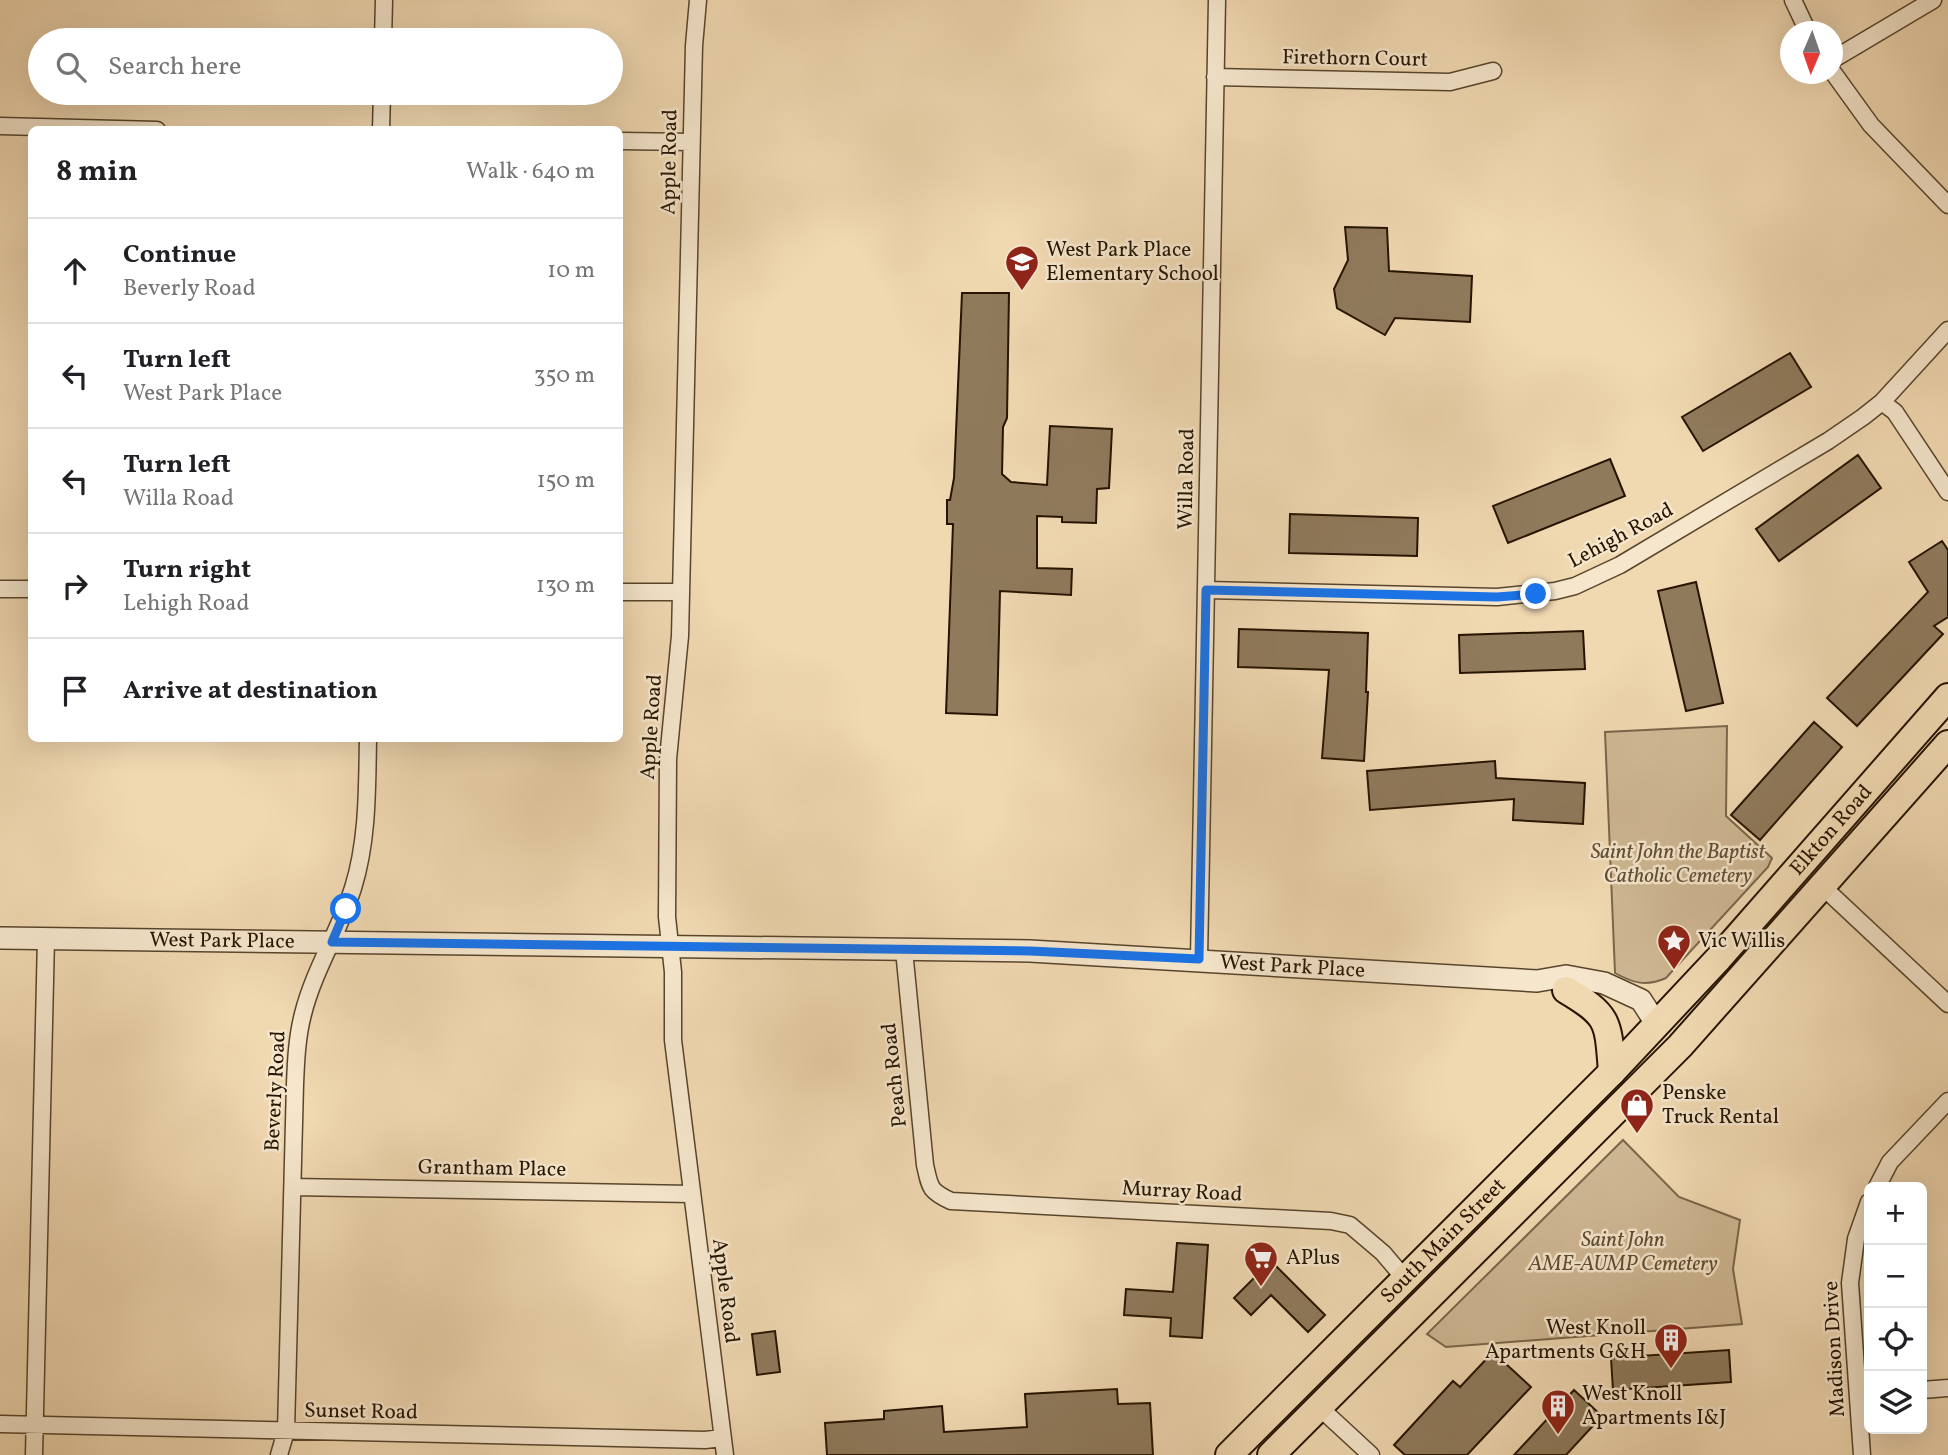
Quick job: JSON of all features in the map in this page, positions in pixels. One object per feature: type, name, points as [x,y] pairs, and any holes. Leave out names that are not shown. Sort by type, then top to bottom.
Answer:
[{"type":"main road","name":"Elkton Road","points":[[1657,1025],[1948,697]]},
{"type":"main road","name":"Elkton Road","points":[[1680,1046],[1948,744]]},
{"type":"main road","points":[[1566,990],[1594,1006],[1603,1018],[1608,1031],[1612,1072]]},
{"type":"main road","name":"South Main Street","points":[[1229,1455],[1657,1025]]},
{"type":"main road","name":"South Main Street","points":[[1271,1455],[1680,1046]]},
{"type":"main road","points":[[1319,1407],[1322,1363]]},
{"type":"main road","points":[[1291,1393],[1292,1435]]},
{"type":"street","points":[[383,28],[384,0]]},
{"type":"street","name":"Apple Road","points":[[698,0],[691,142],[681,592],[677,675],[668,759],[667,917],[673,972],[673,1040],[724,1455]]},
{"type":"street","name":"Willa Road","points":[[1199,959],[1217,0]]},
{"type":"street","points":[[1793,0],[1803,21]]},
{"type":"street","points":[[1843,53],[1933,0]]},
{"type":"street","name":"Firethorn Court","points":[[1215,77],[1450,82],[1493,71]]},
{"type":"street","points":[[1841,84],[1871,125],[1948,205]]},
{"type":"street","points":[[381,126],[382,105]]},
{"type":"street","points":[[0,126],[28,127]]},
{"type":"street","points":[[623,141],[691,142]]},
{"type":"street","name":"Lehigh Road","points":[[1206,590],[1497,597],[1536,594],[1575,586],[1620,565],[1844,431],[1882,402],[1948,330]]},
{"type":"street","points":[[1882,402],[1895,412],[1948,492]]},
{"type":"street","points":[[0,589],[28,589]]},
{"type":"street","points":[[623,592],[681,592]]},
{"type":"street","name":"Beverly Road","points":[[279,1455],[286,1431],[299,1033],[308,998],[352,889],[362,851],[368,742]]},
{"type":"street","points":[[1823,887],[1948,1004]]},
{"type":"street","name":"West Park Place","points":[[0,938],[1030,951],[1537,981],[1566,976],[1604,983],[1641,1000],[1657,1025],[1680,1046]]},
{"type":"street","points":[[34,1455],[47,938]]},
{"type":"street","name":"Peach Road","points":[[904,950],[925,1165],[930,1187],[935,1194]]},
{"type":"street","name":"West Park Place","points":[[1537,981],[1566,990],[1601,996],[1657,1025]]},
{"type":"street","points":[[1880,1182],[1890,1162],[1948,1101]]},
{"type":"street","name":"Grantham Place","points":[[293,1187],[691,1194]]},
{"type":"street","name":"Murray Road","points":[[935,1194],[951,1201],[1331,1221],[1350,1225],[1383,1253],[1405,1279]]},
{"type":"street","name":"Madison Drive","points":[[1862,1455],[1863,1396],[1850,1283],[1856,1239],[1864,1216]]},
{"type":"street","points":[[1927,1390],[1948,1388]]},
{"type":"street","points":[[1319,1407],[1371,1455]]},
{"type":"street","name":"Sunset Road","points":[[0,1424],[705,1440],[722,1438]]},
{"type":"green space","name":"Saint John the Baptist Catholic Cemetery","points":[[1727,726],[1726,816],[1772,858],[1768,867],[1666,978],[1646,983],[1628,979],[1615,973],[1605,732]]},
{"type":"green space","name":"Saint John AME-AUMP Cemetery","points":[[1623,1140],[1679,1197],[1740,1220],[1733,1269],[1742,1324],[1446,1347],[1427,1334]]},
{"type":"building","points":[[1345,227],[1387,228],[1389,271],[1472,276],[1470,322],[1395,318],[1385,335],[1337,308],[1334,289],[1348,260]]},
{"type":"building","name":"West Park Place Elementary School","points":[[962,293],[1009,293],[1007,418],[1003,427],[1002,474],[1011,482],[1047,485],[1050,426],[1112,429],[1109,488],[1097,489],[1096,523],[1062,522],[1062,517],[1037,516],[1037,568],[1072,569],[1071,595],[1000,591],[997,715],[946,713],[953,524],[947,524],[947,500],[950,500],[954,478]]},
{"type":"building","points":[[1790,353],[1811,387],[1703,451],[1682,417]]},
{"type":"building","points":[[1858,455],[1881,488],[1779,561],[1756,529]]},
{"type":"building","points":[[1610,459],[1625,496],[1508,543],[1493,506]]},
{"type":"building","points":[[1290,514],[1418,518],[1417,556],[1289,553]]},
{"type":"building","points":[[1942,541],[1948,550],[1948,617],[1934,626],[1943,634],[1857,726],[1827,698],[1928,592],[1909,562]]},
{"type":"building","points":[[1696,582],[1723,703],[1686,711],[1658,591]]},
{"type":"building","points":[[1239,629],[1368,633],[1364,761],[1322,758],[1329,670],[1238,667]]},
{"type":"building","points":[[1583,631],[1585,669],[1460,673],[1459,635]]},
{"type":"building","points":[[1814,722],[1842,747],[1760,840],[1731,815]]},
{"type":"building","points":[[1495,761],[1496,778],[1585,783],[1583,824],[1513,820],[1514,799],[1370,810],[1367,771]]},
{"type":"building","points":[[1177,1243],[1208,1245],[1202,1338],[1170,1336],[1171,1318],[1124,1315],[1126,1289],[1173,1292]]},
{"type":"building","points":[[1271,1261],[1325,1315],[1308,1332],[1271,1295],[1251,1315],[1234,1298]]},
{"type":"building","points":[[775,1331],[780,1372],[757,1375],[752,1334]]},
{"type":"building","name":"West Knoll Apartments G&H","points":[[1729,1350],[1731,1382],[1613,1390],[1611,1358]]},
{"type":"building","points":[[1493,1352],[1531,1387],[1467,1455],[1405,1455],[1394,1445],[1453,1381],[1460,1387]]},
{"type":"building","points":[[1117,1389],[1118,1404],[1150,1403],[1153,1455],[827,1455],[825,1423],[884,1419],[884,1411],[942,1406],[944,1432],[1027,1427],[1025,1394]]},
{"type":"building","name":"West Knoll Apartments I&J","points":[[1574,1390],[1602,1416],[1566,1455],[1514,1455]]},
{"type":"place","name":"West Park Place Elementary School","points":[[1022,292]]},
{"type":"place","name":"Vic Willis","points":[[1674,971]]},
{"type":"place","name":"Penske Truck Rental","points":[[1637,1135]]},
{"type":"place","name":"APlus","points":[[1261,1288]]},
{"type":"place","name":"West Knoll Apartments G&H","points":[[1671,1370]]},
{"type":"place","name":"West Knoll Apartments I&J","points":[[1558,1436]]},
{"type":"route","points":[[346,909],[332,942],[1030,951],[1199,959],[1206,590],[1497,597],[1536,594]]}]
